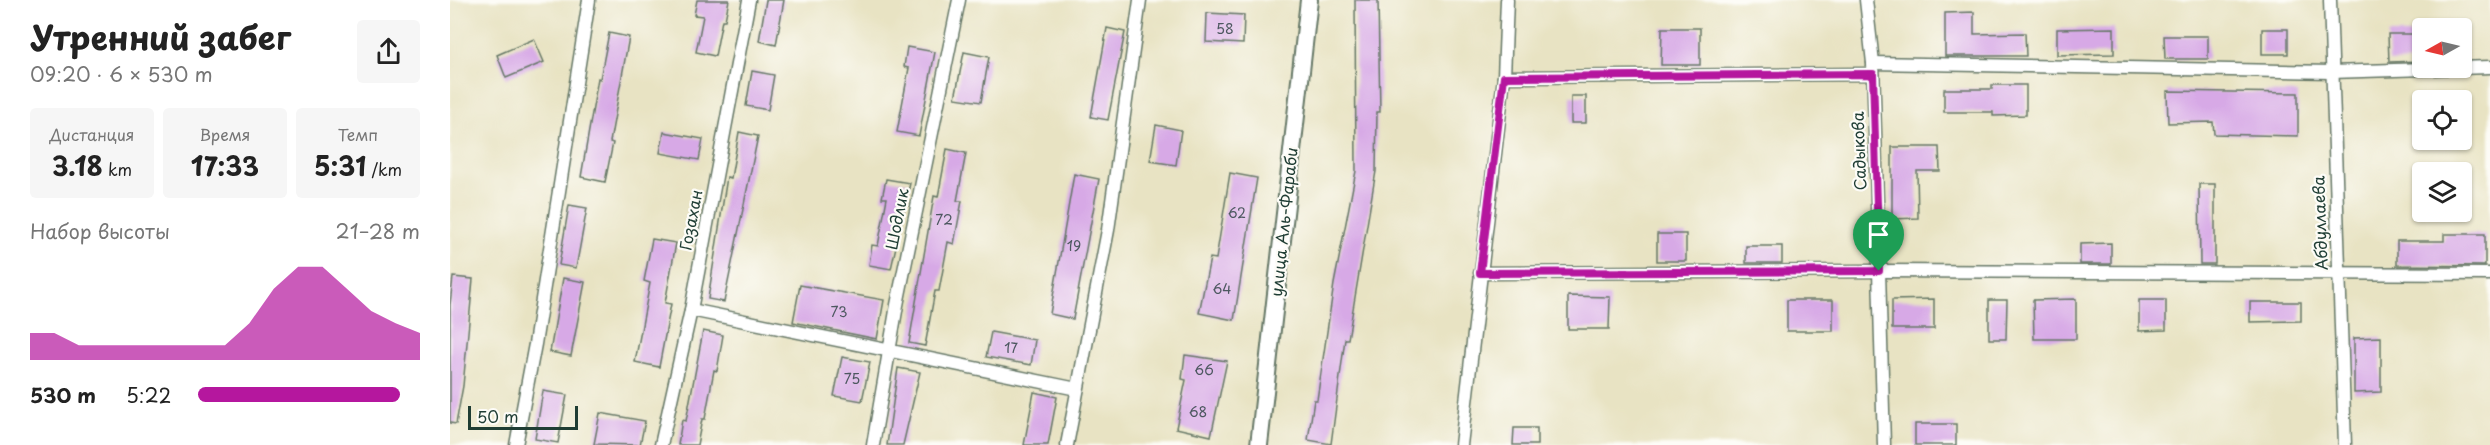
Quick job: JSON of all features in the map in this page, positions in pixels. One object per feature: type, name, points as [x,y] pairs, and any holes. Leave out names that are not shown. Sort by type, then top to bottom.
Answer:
[{"type":"main road","name":"улица Аль-Фараби","points":[[1259,445],[1308,0]]},
{"type":"street","points":[[516,445],[535,344],[589,0]]},
{"type":"street","name":"Гозахан","points":[[661,445],[691,310],[749,0]]},
{"type":"street","name":"Шодлик","points":[[873,445],[889,352],[959,0]]},
{"type":"street","points":[[1067,445],[1108,230],[1140,0]]},
{"type":"street","points":[[1461,445],[1504,77],[1507,0]]},
{"type":"street","name":"Садыкова","points":[[1866,0],[1873,69],[1884,445]]},
{"type":"street","name":"Абдуллаева","points":[[2330,0],[2345,445]]},
{"type":"street","points":[[1504,77],[1873,69],[2331,72],[2490,67]]},
{"type":"street","points":[[1480,273],[1879,271],[2490,274]]},
{"type":"street","points":[[691,310],[1077,389]]},
{"type":"building","points":[[697,0],[729,0],[725,20],[722,20],[715,56],[696,52],[703,16],[694,15]]},
{"type":"building","points":[[766,0],[784,0],[776,45],[759,41]]},
{"type":"building","points":[[1355,0],[1378,0],[1380,112],[1377,112],[1376,171],[1348,339],[1345,339],[1331,444],[1308,440],[1314,400],[1317,400],[1334,284],[1356,171]]},
{"type":"building","points":[[1974,12],[1974,34],[2025,33],[2026,56],[1945,56],[1945,13]]},
{"type":"building","points":[[1207,13],[1244,15],[1243,44],[1206,42]]},
{"type":"building","points":[[1107,28],[1125,32],[1108,120],[1091,117]]},
{"type":"building","points":[[1662,28],[1700,28],[1700,65],[1661,65]]},
{"type":"building","points":[[2114,28],[2114,54],[2057,55],[2057,29]]},
{"type":"building","points":[[2262,29],[2288,29],[2288,54],[2262,54]]},
{"type":"building","points":[[609,33],[629,37],[605,182],[581,177],[598,78],[600,79]]},
{"type":"building","points":[[2388,34],[2412,34],[2412,61],[2389,62]]},
{"type":"building","points":[[2164,36],[2208,36],[2208,59],[2165,59]]},
{"type":"building","points":[[534,39],[544,62],[506,78],[497,55]]},
{"type":"building","points":[[907,47],[935,52],[919,136],[897,132],[909,68],[904,67]]},
{"type":"building","points":[[964,52],[989,57],[981,102],[955,98]]},
{"type":"building","points":[[752,71],[774,75],[768,110],[746,106]]},
{"type":"building","points":[[1992,85],[2026,85],[2026,115],[1993,116],[1993,112],[1944,112],[1944,89],[1992,89]]},
{"type":"building","points":[[2167,91],[2298,93],[2298,136],[2214,134],[2213,122],[2168,123]]},
{"type":"building","points":[[1571,96],[1586,96],[1586,123],[1571,123]]},
{"type":"building","points":[[1156,125],[1181,130],[1176,165],[1150,161]]},
{"type":"building","points":[[664,132],[703,139],[699,160],[660,153]]},
{"type":"building","points":[[739,132],[758,136],[724,302],[708,299],[727,177],[731,178]]},
{"type":"building","points":[[1892,147],[1939,147],[1940,171],[1917,171],[1918,218],[1892,219]]},
{"type":"building","points":[[947,149],[966,153],[957,201],[962,201],[954,244],[948,242],[939,291],[935,291],[925,346],[909,343],[934,196],[938,197]]},
{"type":"building","points":[[1230,173],[1257,178],[1234,320],[1199,313],[1210,258],[1216,259]]},
{"type":"building","points":[[1074,174],[1099,179],[1073,319],[1050,314]]},
{"type":"building","points":[[886,179],[910,183],[891,269],[869,265],[872,245],[878,246],[887,198],[882,198]]},
{"type":"building","points":[[2199,184],[2215,184],[2215,264],[2200,264]]},
{"type":"building","points":[[569,205],[587,208],[576,268],[559,265]]},
{"type":"building","points":[[1657,234],[1686,234],[1686,261],[1657,261]]},
{"type":"building","points":[[2444,234],[2485,234],[2485,266],[2397,265],[2397,241],[2444,241]]},
{"type":"building","points":[[652,239],[676,243],[665,303],[671,304],[659,367],[635,362],[650,283],[644,281]]},
{"type":"building","points":[[2111,243],[2111,264],[2080,264],[2080,244]]},
{"type":"building","points":[[1746,246],[1782,246],[1782,263],[1746,263]]},
{"type":"building","points":[[453,277],[473,279],[463,386],[456,424],[450,423],[450,305]]},
{"type":"building","points":[[563,278],[585,282],[571,356],[550,352]]},
{"type":"building","points":[[800,285],[884,300],[877,339],[793,322]]},
{"type":"building","points":[[1568,296],[1610,297],[1609,329],[1568,329]]},
{"type":"building","points":[[1934,299],[1934,329],[1892,329],[1892,300]]},
{"type":"building","points":[[2076,299],[2076,339],[2034,339],[2033,300]]},
{"type":"building","points":[[1787,300],[1833,300],[1833,331],[1787,331]]},
{"type":"building","points":[[1989,300],[2007,300],[2006,339],[1989,339]]},
{"type":"building","points":[[2139,300],[2166,300],[2166,330],[2139,331]]},
{"type":"building","points":[[2250,302],[2301,302],[2301,321],[2250,322]]},
{"type":"building","points":[[703,331],[723,335],[717,371],[714,370],[705,419],[702,419],[697,445],[678,445],[682,420],[686,421]]},
{"type":"building","points":[[991,332],[1035,340],[1031,365],[986,357]]},
{"type":"building","points":[[2381,337],[2381,392],[2354,393],[2354,338]]},
{"type":"building","points":[[1185,355],[1227,361],[1211,436],[1176,428],[1186,380],[1182,379]]},
{"type":"building","points":[[842,357],[870,362],[862,401],[834,396]]},
{"type":"building","points":[[898,368],[920,372],[903,445],[887,445]]},
{"type":"building","points":[[543,391],[567,395],[558,443],[535,439]]},
{"type":"building","points":[[1034,392],[1057,397],[1048,445],[1024,445]]},
{"type":"building","points":[[600,413],[645,421],[640,445],[594,444]]},
{"type":"building","points":[[1915,424],[1956,424],[1956,445],[1915,445]]},
{"type":"building","points":[[1514,428],[1537,428],[1537,445],[1513,445]]},
{"type":"route","points":[[1873,74],[1879,271],[1480,273],[1504,77],[1873,74]]}]
